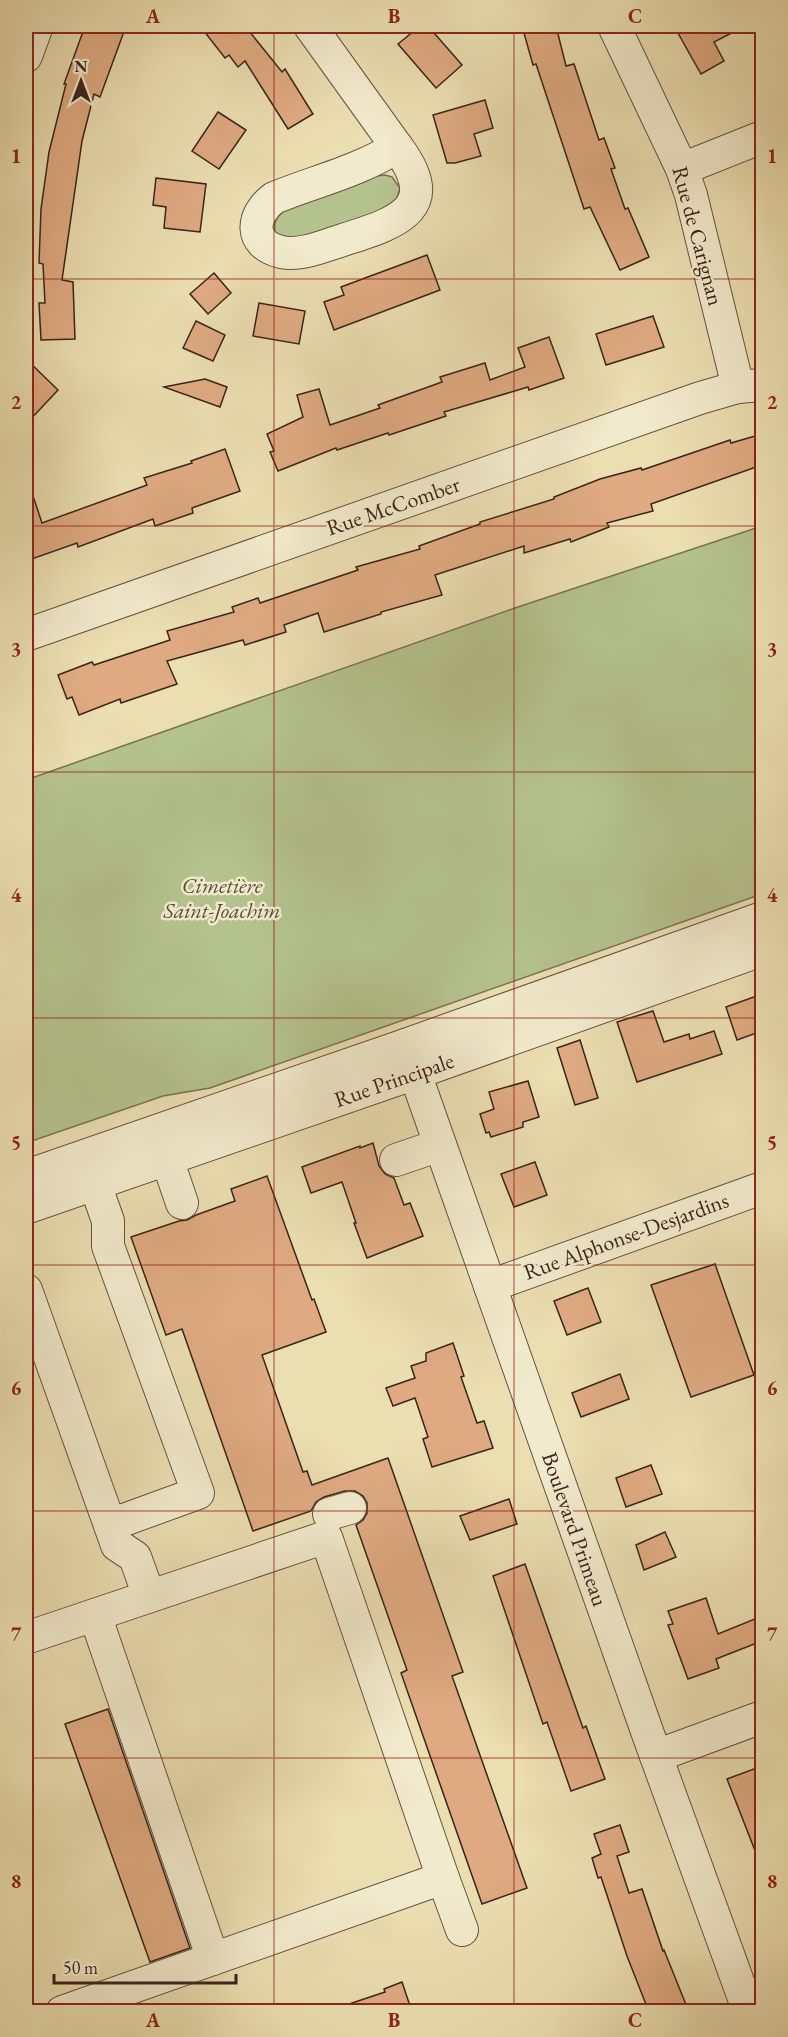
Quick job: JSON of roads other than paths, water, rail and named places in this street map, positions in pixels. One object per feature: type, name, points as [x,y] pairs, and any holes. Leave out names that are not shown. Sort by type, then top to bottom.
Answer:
[{"type":"street","points":[[26,56],[38,26]]},
{"type":"street","points":[[310,26],[397,147],[412,171],[416,189],[415,200],[401,217],[378,228],[304,252],[289,253],[264,244],[259,237],[256,225],[258,214],[265,204],[274,198],[359,168],[397,147]]},
{"type":"street","name":"Rue de Carignan","points":[[614,26],[682,169],[750,386]]},
{"type":"street","points":[[682,169],[762,137]]},
{"type":"street","name":"Rue McComber","points":[[26,635],[700,398],[750,386]]},
{"type":"street","points":[[410,1059],[762,918]]},
{"type":"street","name":"Rue Principale","points":[[26,1176],[762,950]]},
{"type":"street","name":"Rue Principale","points":[[26,1208],[167,1159],[410,1059]]},
{"type":"street","name":"Boulevard Primeau","points":[[410,1059],[656,1756],[752,2004]]},
{"type":"street","points":[[396,1160],[440,1145]]},
{"type":"street","points":[[167,1159],[182,1203]]},
{"type":"street","points":[[95,1184],[108,1221],[108,1246],[198,1494],[110,1525]]},
{"type":"street","name":"Rue Alphonse-Desjardins","points":[[490,1286],[762,1188]]},
{"type":"street","points":[[26,1290],[117,1545],[135,1557],[149,1596]]},
{"type":"street","points":[[26,1638],[326,1537],[462,1930]]},
{"type":"street","points":[[95,1615],[213,1959]]},
{"type":"street","points":[[656,1756],[762,1717]]},
{"type":"street","points":[[62,2012],[443,1878]]},
{"type":"park label","name":"Cimetière Saint-Joachim","points":[[222,898]]}]
